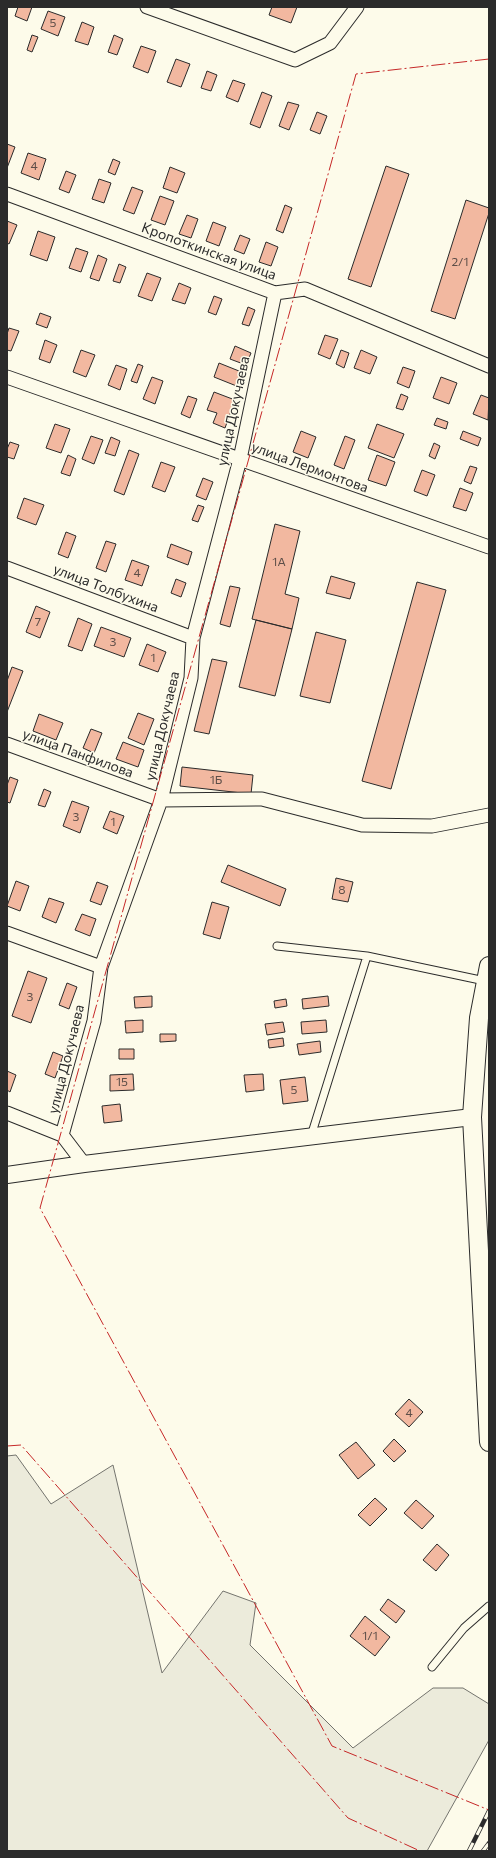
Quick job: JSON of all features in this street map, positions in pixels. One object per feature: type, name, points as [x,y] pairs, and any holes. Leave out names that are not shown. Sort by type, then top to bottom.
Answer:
[{"type":"main road","points":[[487,974],[479,1018],[472,1117],[489,1442]]},
{"type":"street","points":[[147,7],[295,60],[330,42],[358,7]]},
{"type":"street","name":"Кропоткинская улица","points":[[7,194],[275,293],[305,289],[489,366]]},
{"type":"street","name":"улица Докучаева","points":[[62,1135],[94,1021],[101,967],[161,800],[191,678],[193,638],[240,459],[275,293]]},
{"type":"street","name":"улица Лермонтова","points":[[7,377],[489,548]]},
{"type":"street","name":"улица Толбухина","points":[[7,568],[193,638]]},
{"type":"street","name":"улица Панфилова","points":[[7,744],[161,800]]},
{"type":"street","points":[[161,800],[262,799],[362,825],[432,826],[489,815]]},
{"type":"street","points":[[7,933],[101,967]]},
{"type":"street","points":[[7,1113],[62,1135],[84,1164]]},
{"type":"street","points":[[7,1175],[84,1164],[472,1117]]},
{"type":"lane","points":[[277,946],[367,956],[487,974]]},
{"type":"lane","points":[[311,1136],[367,956]]},
{"type":"lane","points":[[432,1667],[464,1628],[489,1606]]},
{"type":"shaded area","points":[[16,1455],[51,1504],[113,1465],[162,1673],[223,1591],[256,1603],[250,1645],[353,1748],[433,1688],[463,1688],[489,1704],[489,1740],[427,1851],[7,1851],[7,1456]]},
{"type":"building","points":[[18,7],[32,7],[27,21],[15,16]]},
{"type":"building","points":[[272,7],[297,7],[291,23],[269,15]]},
{"type":"building","points":[[48,11],[65,17],[58,36],[41,29]]},
{"type":"building","points":[[82,22],[94,27],[88,45],[75,41]]},
{"type":"building","points":[[32,35],[38,37],[32,52],[27,50]]},
{"type":"building","points":[[114,35],[123,39],[117,55],[108,52]]},
{"type":"building","points":[[141,46],[156,51],[148,73],[133,67]]},
{"type":"building","points":[[176,59],[190,64],[181,87],[167,82]]},
{"type":"building","points":[[207,71],[217,75],[211,91],[201,88]]},
{"type":"building","points":[[233,80],[245,84],[238,102],[226,97]]},
{"type":"building","points":[[262,92],[272,96],[260,128],[250,124]]},
{"type":"building","points":[[288,102],[299,105],[289,130],[279,126]]},
{"type":"building","points":[[317,112],[327,116],[320,134],[310,130]]},
{"type":"building","points":[[7,144],[15,147],[7,168]]},
{"type":"building","points":[[28,153],[46,159],[39,180],[21,173]]},
{"type":"building","points":[[113,159],[120,162],[115,175],[108,172]]},
{"type":"building","points":[[386,166],[409,174],[371,287],[348,279]]},
{"type":"building","points":[[170,167],[185,173],[177,193],[163,188]]},
{"type":"building","points":[[66,171],[76,175],[69,193],[59,189]]},
{"type":"building","points":[[99,179],[111,183],[104,203],[92,199]]},
{"type":"building","points":[[132,187],[143,191],[134,214],[123,210]]},
{"type":"building","points":[[160,196],[174,201],[165,225],[151,220]]},
{"type":"building","points":[[466,200],[489,208],[489,213],[455,319],[431,311]]},
{"type":"building","points":[[285,205],[292,208],[283,233],[276,230]]},
{"type":"building","points":[[187,215],[198,219],[191,238],[179,234]]},
{"type":"building","points":[[7,221],[17,225],[9,244],[7,243]]},
{"type":"building","points":[[213,222],[226,227],[219,246],[206,241]]},
{"type":"building","points":[[38,231],[55,237],[47,261],[30,255]]},
{"type":"building","points":[[240,235],[250,239],[244,254],[234,250]]},
{"type":"building","points":[[266,242],[278,247],[271,266],[259,262]]},
{"type":"building","points":[[76,248],[88,252],[81,272],[69,268]]},
{"type":"building","points":[[98,255],[107,259],[99,281],[90,278]]},
{"type":"building","points":[[119,264],[126,267],[120,283],[113,281]]},
{"type":"building","points":[[147,273],[161,278],[152,301],[138,296]]},
{"type":"building","points":[[179,283],[191,288],[185,304],[172,300]]},
{"type":"building","points":[[214,296],[222,299],[216,315],[208,312]]},
{"type":"building","points":[[248,307],[255,310],[249,326],[242,324]]},
{"type":"building","points":[[40,313],[51,317],[47,328],[36,324]]},
{"type":"building","points":[[9,328],[19,331],[11,351],[7,350],[7,334]]},
{"type":"building","points":[[325,335],[338,339],[330,359],[318,354]]},
{"type":"building","points":[[45,340],[57,345],[50,363],[39,359]]},
{"type":"building","points":[[235,346],[251,353],[246,365],[230,359]]},
{"type":"building","points":[[81,350],[95,355],[86,377],[73,372]]},
{"type":"building","points":[[341,350],[349,353],[344,368],[336,364]]},
{"type":"building","points":[[361,350],[377,357],[370,374],[354,368]]},
{"type":"building","points":[[219,363],[244,373],[239,387],[214,377]]},
{"type":"building","points":[[138,364],[143,366],[137,383],[131,381]]},
{"type":"building","points":[[116,365],[127,369],[120,390],[108,385]]},
{"type":"building","points":[[403,367],[415,371],[409,388],[397,383]]},
{"type":"building","points":[[152,377],[163,381],[155,404],[143,399]]},
{"type":"building","points":[[441,377],[457,383],[449,404],[433,398]]},
{"type":"building","points":[[214,392],[235,400],[225,428],[213,423],[217,413],[207,410]]},
{"type":"building","points":[[401,394],[408,397],[403,410],[396,408]]},
{"type":"building","points":[[481,395],[489,398],[488,420],[473,414]]},
{"type":"building","points":[[188,396],[197,399],[190,418],[181,414]]},
{"type":"building","points":[[437,418],[448,422],[446,429],[434,425]]},
{"type":"building","points":[[55,424],[70,429],[61,453],[46,448]]},
{"type":"building","points":[[377,424],[404,434],[394,458],[368,448]]},
{"type":"building","points":[[301,431],[316,437],[308,458],[293,452]]},
{"type":"building","points":[[463,431],[481,438],[478,446],[460,439]]},
{"type":"building","points":[[91,436],[103,440],[94,464],[82,459]]},
{"type":"building","points":[[345,436],[355,440],[344,469],[334,465]]},
{"type":"building","points":[[111,437],[120,441],[115,456],[105,453]]},
{"type":"building","points":[[10,442],[19,445],[14,459],[7,457],[7,449]]},
{"type":"building","points":[[434,443],[440,446],[435,459],[429,456]]},
{"type":"building","points":[[129,450],[139,454],[124,495],[114,491]]},
{"type":"building","points":[[68,455],[76,459],[70,476],[61,473]]},
{"type":"building","points":[[377,455],[395,462],[386,486],[368,480]]},
{"type":"building","points":[[161,462],[175,467],[165,492],[152,487]]},
{"type":"building","points":[[470,466],[477,468],[471,484],[464,481]]},
{"type":"building","points":[[422,470],[435,475],[427,496],[414,491]]},
{"type":"building","points":[[203,478],[213,482],[206,500],[196,496]]},
{"type":"building","points":[[460,488],[473,493],[466,511],[453,507]]},
{"type":"building","points":[[24,498],[44,505],[36,525],[17,518]]},
{"type":"building","points":[[198,505],[204,507],[198,522],[192,520]]},
{"type":"building","points":[[275,524],[300,531],[285,594],[299,598],[292,629],[252,619]]},
{"type":"building","points":[[66,532],[76,536],[68,558],[58,554]]},
{"type":"building","points":[[106,541],[116,544],[106,572],[96,568]]},
{"type":"building","points":[[171,544],[192,552],[188,565],[167,557]]},
{"type":"building","points":[[132,560],[149,566],[142,586],[125,580]]},
{"type":"building","points":[[331,576],[355,583],[350,599],[326,593]]},
{"type":"building","points":[[176,579],[186,583],[181,597],[171,593]]},
{"type":"building","points":[[417,582],[446,590],[391,789],[362,781]]},
{"type":"building","points":[[230,586],[240,588],[230,627],[220,624]]},
{"type":"building","points":[[36,606],[50,612],[40,638],[26,632]]},
{"type":"building","points":[[78,618],[92,624],[82,651],[68,646]]},
{"type":"building","points":[[256,620],[292,629],[275,696],[239,687]]},
{"type":"building","points":[[101,627],[131,638],[124,657],[94,646]]},
{"type":"building","points":[[316,632],[346,640],[330,703],[300,696]]},
{"type":"building","points":[[147,644],[166,652],[158,672],[139,665]]},
{"type":"building","points":[[212,659],[227,662],[209,734],[194,731]]},
{"type":"building","points":[[12,667],[23,671],[7,712],[7,681]]},
{"type":"building","points":[[138,713],[154,719],[144,745],[128,738]]},
{"type":"building","points":[[39,714],[63,723],[56,740],[33,731]]},
{"type":"building","points":[[91,729],[102,733],[94,753],[83,748]]},
{"type":"building","points":[[123,742],[144,750],[138,767],[116,759]]},
{"type":"building","points":[[182,767],[253,775],[251,794],[180,786]]},
{"type":"building","points":[[10,777],[18,780],[10,803],[7,802],[7,785]]},
{"type":"building","points":[[44,789],[51,792],[45,807],[38,805]]},
{"type":"building","points":[[72,801],[89,807],[80,833],[63,826]]},
{"type":"building","points":[[110,811],[124,816],[117,834],[103,828]]},
{"type":"building","points":[[228,865],[286,889],[280,906],[221,882]]},
{"type":"building","points":[[336,878],[353,882],[348,902],[332,899]]},
{"type":"building","points":[[16,881],[29,886],[20,911],[7,906]]},
{"type":"building","points":[[97,882],[108,886],[101,905],[90,901]]},
{"type":"building","points":[[49,898],[64,903],[56,923],[42,917]]},
{"type":"building","points":[[212,902],[229,907],[220,939],[203,934]]},
{"type":"building","points":[[82,914],[96,919],[90,936],[75,930]]},
{"type":"building","points":[[28,971],[47,978],[31,1023],[12,1016]]},
{"type":"building","points":[[67,983],[77,987],[69,1009],[59,1005]]},
{"type":"building","points":[[152,996],[152,1007],[135,1008],[134,997]]},
{"type":"building","points":[[328,996],[329,1006],[303,1009],[302,999]]},
{"type":"building","points":[[286,999],[287,1006],[275,1008],[274,1001]]},
{"type":"building","points":[[143,1020],[143,1032],[126,1033],[125,1021]]},
{"type":"building","points":[[326,1020],[327,1032],[302,1034],[301,1022]]},
{"type":"building","points":[[283,1022],[285,1032],[267,1035],[265,1024]]},
{"type":"building","points":[[160,1034],[176,1034],[176,1041],[160,1042]]},
{"type":"building","points":[[283,1038],[284,1046],[269,1048],[268,1040]]},
{"type":"building","points":[[320,1041],[321,1052],[299,1055],[297,1044]]},
{"type":"building","points":[[119,1049],[134,1049],[134,1059],[119,1059]]},
{"type":"building","points":[[53,1052],[63,1056],[55,1078],[45,1074]]},
{"type":"building","points":[[7,1071],[16,1075],[10,1092],[7,1090]]},
{"type":"building","points":[[133,1074],[134,1090],[110,1091],[110,1075]]},
{"type":"building","points":[[263,1074],[264,1090],[246,1092],[244,1075]]},
{"type":"building","points":[[305,1077],[308,1101],[283,1104],[280,1080]]},
{"type":"building","points":[[120,1104],[122,1121],[104,1123],[102,1106]]},
{"type":"building","points":[[409,1399],[423,1412],[409,1427],[395,1414]]},
{"type":"building","points":[[394,1439],[406,1451],[394,1462],[383,1451]]},
{"type":"building","points":[[356,1442],[375,1465],[358,1479],[339,1455]]},
{"type":"building","points":[[375,1498],[387,1509],[370,1526],[358,1515]]},
{"type":"building","points":[[416,1500],[434,1516],[422,1529],[404,1513]]},
{"type":"building","points":[[437,1544],[449,1555],[436,1571],[423,1560]]},
{"type":"building","points":[[388,1599],[405,1611],[396,1623],[380,1610]]},
{"type":"building","points":[[365,1616],[390,1637],[375,1656],[350,1636]]},
{"type":"railway","points":[[469,1851],[489,1811]]},
{"type":"railway","points":[[483,1851],[489,1843]]},
{"type":"power","points":[[489,59],[356,74],[40,1208],[332,1746],[489,1810]]},
{"type":"power","points":[[7,1446],[21,1445],[348,1818],[420,1851]]}]
